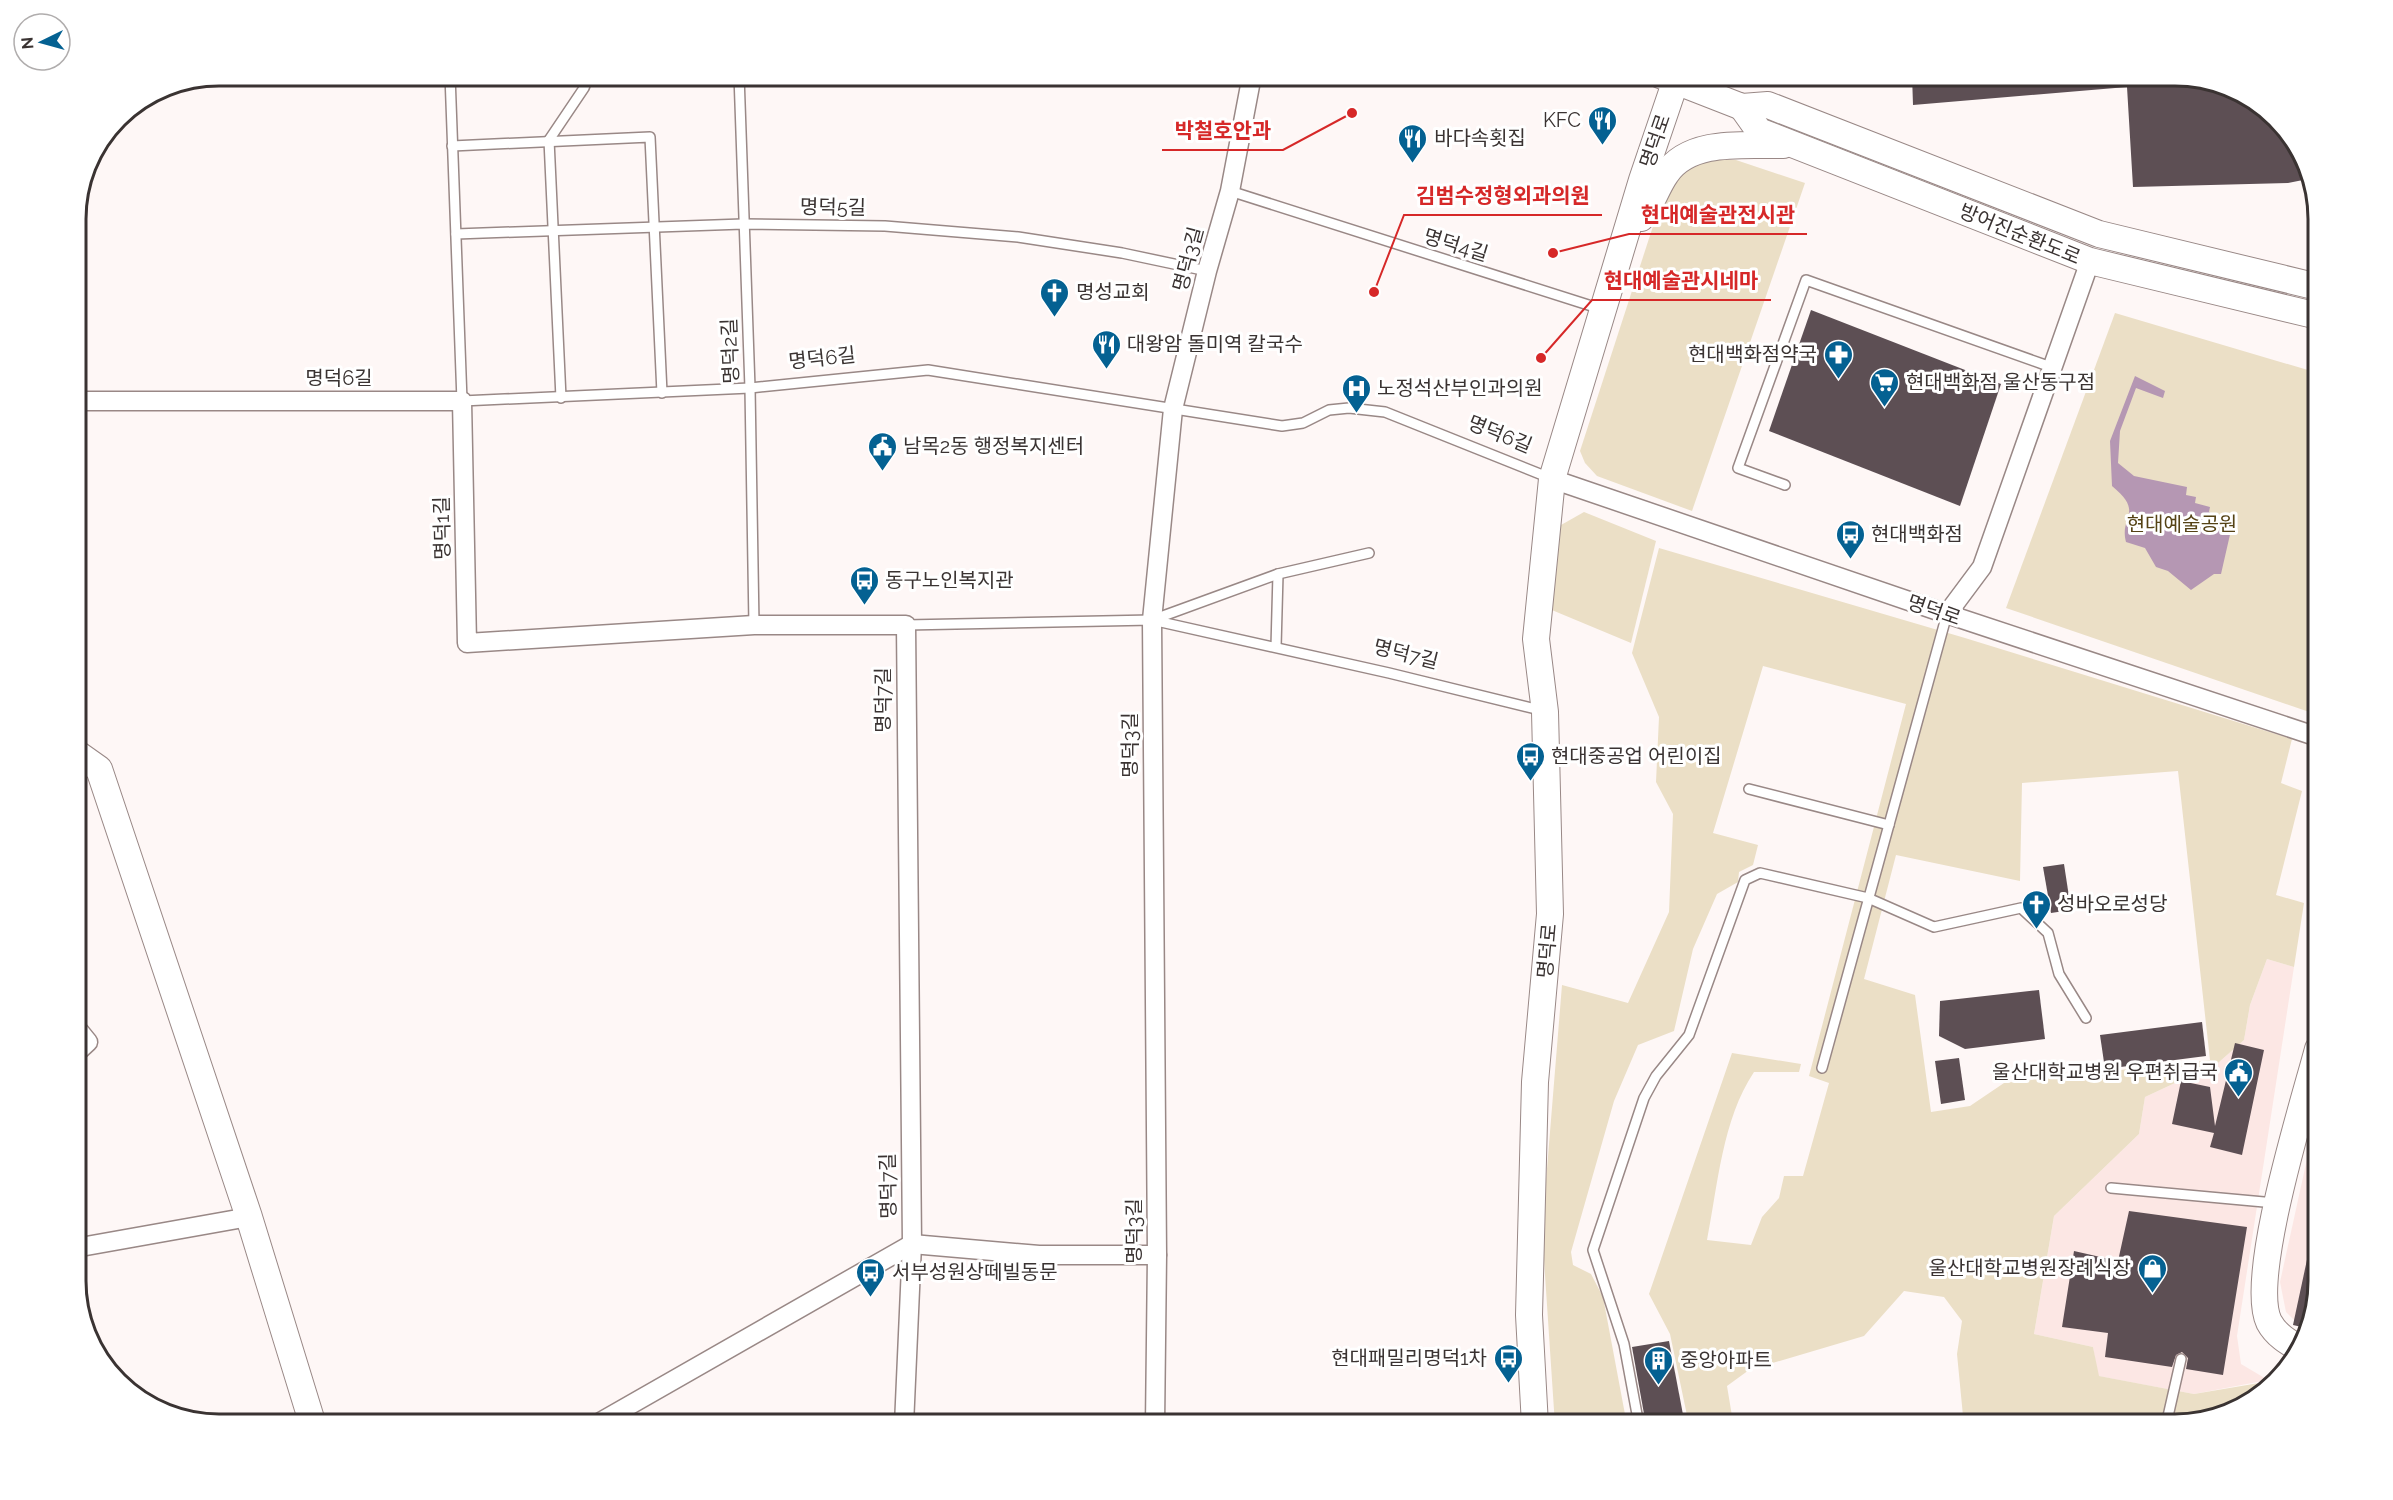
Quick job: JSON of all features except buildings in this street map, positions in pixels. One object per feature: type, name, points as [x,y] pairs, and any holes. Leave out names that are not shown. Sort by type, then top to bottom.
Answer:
[{"type":"street","name":"명덕3길","points":[[1155,1414],[1157,1255],[1152,620],[1173,409],[1207,271],[1230,191],[1250,86]]},
{"type":"street","name":"명덕로","points":[[1534,1414],[1529,1315],[1535,1082],[1550,914],[1545,712],[1536,639],[1552,479],[1625,236],[1666,86]]},
{"type":"street","name":"방어진순환도로","points":[[1690,86],[1742,107],[1768,105],[2099,234],[2307,284]]},
{"type":"street","name":"방어진순환도로","points":[[1742,107],[1759,131],[2090,261],[2307,313]]},
{"type":"street","points":[[1625,236],[1646,211],[1667,171],[1688,155],[1719,147],[1792,144]]},
{"type":"street","points":[[1947,614],[1982,567],[2090,261]]},
{"type":"street","name":"명덕6길","points":[[86,401],[462,401]]},
{"type":"street","name":"명덕1길","points":[[462,401],[467,643],[754,625],[906,625]]},
{"type":"street","name":"명덕로","points":[[1552,479],[1947,614],[2307,734]]},
{"type":"street","name":"명덕7길","points":[[904,1414],[912,1244],[906,625]]},
{"type":"street","points":[[86,760],[99,769],[249,1217],[310,1414]]},
{"type":"street","points":[[2292,1344],[2282,1338],[2270,1323],[2264,1302],[2264,1280],[2277,1204],[2308,1087]]},
{"type":"street","points":[[86,1246],[249,1217]]},
{"type":"street","points":[[614,1414],[912,1244],[1039,1255],[1157,1255]]},
{"type":"lane","name":"명덕1길","points":[[450,86],[462,401]]},
{"type":"lane","points":[[561,398],[549,140],[585,86]]},
{"type":"lane","name":"명덕2길","points":[[739,86],[750,388],[754,625]]},
{"type":"lane","points":[[452,146],[650,137],[662,393]]},
{"type":"lane","name":"명덕4길","points":[[1230,191],[1603,310]]},
{"type":"lane","name":"명덕5길","points":[[456,234],[655,229],[743,224],[885,226],[1018,237],[1122,253],[1207,271]]},
{"type":"lane","points":[[1785,485],[1738,468],[1806,280],[2051,367]]},
{"type":"lane","name":"명덕6길","points":[[462,401],[750,388],[928,370],[1019,382],[1282,426],[1303,423],[1329,410],[1349,408],[1385,412],[1552,479]]},
{"type":"lane","points":[[1152,620],[1278,574],[1369,553]]},
{"type":"lane","points":[[1276,647],[1278,574]]},
{"type":"lane","points":[[1822,1068],[1947,614]]},
{"type":"lane","name":"명덕7길","points":[[906,625],[1152,620],[1276,647],[1545,712]]},
{"type":"lane","points":[[1749,789],[1889,825]]},
{"type":"lane","points":[[1637,1414],[1623,1344],[1593,1250],[1644,1098],[1656,1076],[1689,1035],[1745,880],[1760,873],[1868,897],[1934,927],[2021,908],[2048,933],[2059,974],[2086,1018]]},
{"type":"lane","points":[[2110,1188],[2277,1204]]},
{"type":"lane","points":[[2168,1414],[2181,1359]]},
{"type":"shaded area","points":[[2135,376],[2165,391],[2163,398],[2136,388],[2120,431],[2118,463],[2134,476],[2187,487],[2186,495],[2196,497],[2195,503],[2210,507],[2209,512],[2222,521],[2225,514],[2234,517],[2221,574],[2214,574],[2191,590],[2168,571],[2156,567],[2145,548],[2126,542],[2125,533],[2129,509],[2122,495],[2112,486],[2110,441]]},
{"type":"shaded area","points":[[2267,959],[2294,967],[2237,1336],[2241,1364],[2266,1379],[2194,1394],[2098,1376],[2093,1347],[2034,1334],[2054,1216],[2139,1134],[2145,1097],[2218,1063],[2244,1040],[2250,1005]]},
{"type":"shaded area","points":[[2308,1155],[2308,1282],[2299,1325],[2286,1312],[2280,1282]]},
{"type":"green space","points":[[1707,159],[1736,160],[1805,183],[1692,511],[1597,476],[1585,463],[1580,451],[1668,180]]},
{"type":"green space","name":"현대예술공원","points":[[2115,313],[2307,370],[2307,711],[2006,608]]},
{"type":"green space","points":[[1584,512],[1656,541],[1631,643],[1547,608],[1554,529]]},
{"type":"green space","points":[[1659,548],[1965,638],[2292,739],[2281,783],[2302,791],[2276,895],[2304,903],[2294,967],[2267,959],[2250,1005],[2244,1040],[2218,1063],[2145,1097],[2139,1134],[2054,1216],[2034,1334],[2093,1347],[2099,1376],[2194,1394],[2261,1383],[2241,1397],[2209,1410],[2192,1413],[1963,1414],[1957,1354],[1962,1321],[1944,1297],[1904,1291],[1864,1336],[1749,1370],[1727,1386],[1732,1414],[1687,1414],[1670,1334],[1649,1294],[1732,1053],[1801,1064],[1799,1072],[1754,1072],[1743,1091],[1728,1132],[1707,1240],[1751,1245],[1762,1217],[1779,1198],[1784,1176],[1803,1176],[1829,1083],[1809,1076],[1906,704],[1763,666],[1713,833],[1758,845],[1753,865],[1739,872],[1738,882],[1717,894],[1693,949],[1674,1031],[1638,1045],[1614,1101],[1571,1252],[1573,1265],[1591,1274],[1603,1297],[1625,1414],[1554,1414],[1542,1230],[1562,985],[1628,1003],[1669,912],[1673,814],[1656,782],[1659,717],[1632,653]],"holes":[[[2178,771],[2210,1060],[2004,1083],[1970,1106],[1931,1112],[1915,995],[1864,979],[1896,855],[2020,881],[2022,783]]]},
{"type":"place","name":"박철호안과","points":[[1352,113]]},
{"type":"place","name":"KFC","points":[[1602,146]]},
{"type":"place","name":"바다속횟집","points":[[1413,164]]},
{"type":"place","name":"현대예술관전시관","points":[[1553,253]]},
{"type":"place","name":"김범수정형외과의원","points":[[1374,292]]},
{"type":"place","name":"명성교회","points":[[1055,318]]},
{"type":"place","name":"현대예술관시네마","points":[[1541,358]]},
{"type":"place","name":"대왕암 돌미역 칼국수","points":[[1106,370]]},
{"type":"place","name":"현대백화점약국","points":[[1838,380]]},
{"type":"place","name":"현대백화점 울산동구점","points":[[1885,408]]},
{"type":"place","name":"노정석산부인과의원","points":[[1356,414]]},
{"type":"place","name":"남목2동 행정복지센터","points":[[882,472]]},
{"type":"place","name":"현대백화점","points":[[1850,560]]},
{"type":"place","name":"동구노인복지관","points":[[864,606]]},
{"type":"place","name":"현대중공업 어린이집","points":[[1530,782]]},
{"type":"place","name":"성바오로성당","points":[[2036,930]]},
{"type":"place","name":"울산대학교병원 우편취급국","points":[[2239,1098]]},
{"type":"place","name":"울산대학교병원장례식장","points":[[2152,1294]]},
{"type":"place","name":"서부성원상떼빌동문","points":[[871,1298]]},
{"type":"place","name":"현대패밀리명덕1차","points":[[1508,1384]]},
{"type":"place","name":"중앙아파트","points":[[1659,1386]]}]
